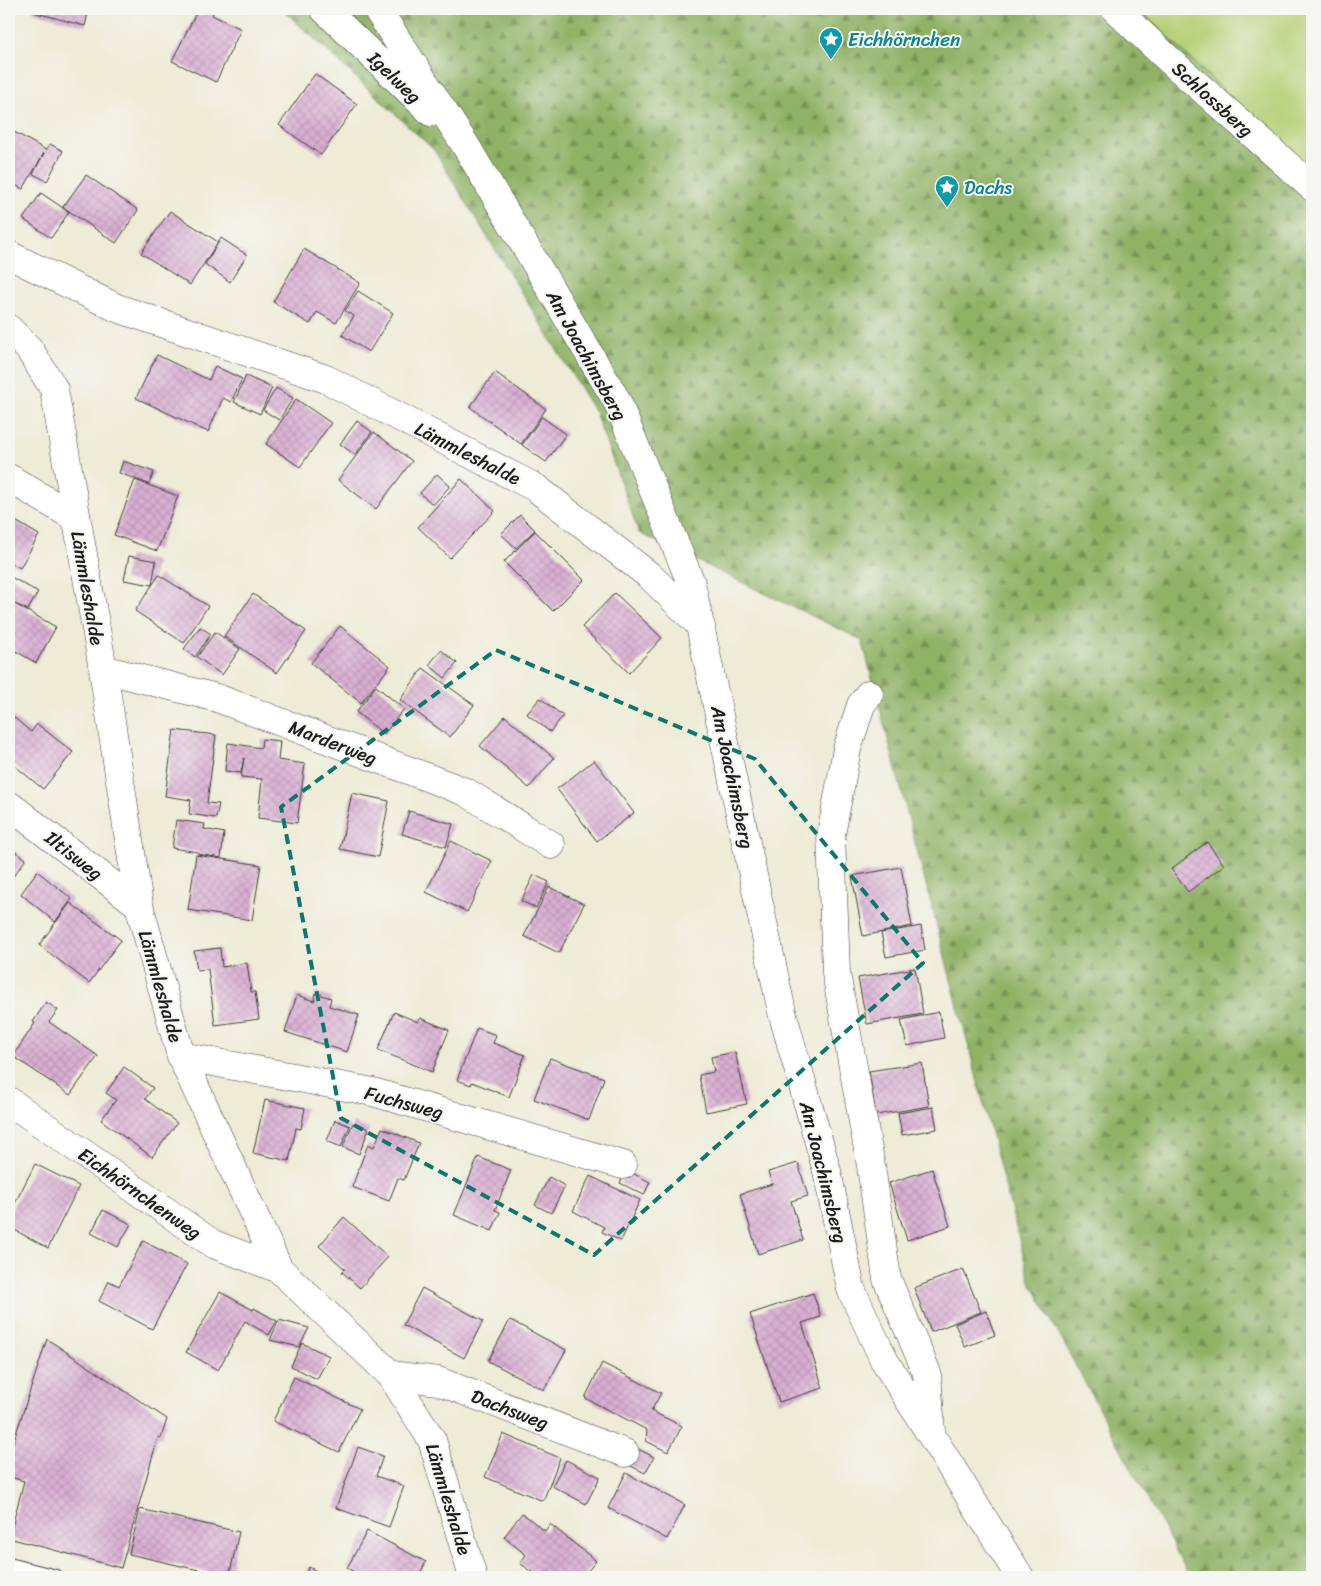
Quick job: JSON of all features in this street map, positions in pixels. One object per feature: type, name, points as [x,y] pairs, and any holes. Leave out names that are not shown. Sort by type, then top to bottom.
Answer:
[{"type":"street","name":"Igelweg","points":[[324,9],[466,146]]},
{"type":"street","points":[[377,9],[466,146]]},
{"type":"street","name":"Schlossberg","points":[[1115,9],[1312,187]]},
{"type":"street","name":"Am Joachimsberg","points":[[466,146],[617,402],[691,584],[782,1012],[827,1170],[851,1289],[884,1360],[1020,1577]]},
{"type":"street","name":"Lämmleshalde","points":[[9,255],[117,308],[326,379],[536,488],[650,576],[701,626]]},
{"type":"street","name":"Lämmleshalde","points":[[9,329],[29,349],[54,389],[103,669],[139,905],[181,1056],[279,1268],[391,1375],[432,1440],[473,1577]]},
{"type":"street","points":[[9,478],[76,518]]},
{"type":"street","name":"Marderweg","points":[[103,669],[216,698],[466,792],[551,845]]},
{"type":"street","name":"Am Joachimsberg","points":[[869,694],[861,705],[847,749],[832,835],[836,973],[870,1166],[887,1279],[928,1373],[931,1435]]},
{"type":"street","name":"Iltisweg","points":[[9,805],[139,905]]},
{"type":"street","name":"Fuchsweg","points":[[181,1056],[373,1092],[624,1165]]},
{"type":"street","name":"Eichhörnchenweg","points":[[9,1101],[213,1244],[279,1268]]},
{"type":"street","name":"Dachsweg","points":[[391,1375],[438,1382],[625,1453]]},
{"type":"lane","points":[[9,1565],[56,1577]]},
{"type":"highlighted area","points":[[496,650],[755,759],[923,963],[594,1255],[341,1118],[281,807]]},
{"type":"green space","points":[[282,9],[1139,9],[1312,175],[1312,1577],[1190,1577],[1030,1281],[862,640],[639,533],[595,412],[434,150]]},
{"type":"green space","points":[[1139,9],[1312,9],[1312,175]]},
{"type":"building","points":[[34,9],[89,9],[85,26],[33,12]]},
{"type":"building","points":[[198,9],[215,9],[212,15],[241,29],[216,82],[172,61]]},
{"type":"building","points":[[315,74],[357,104],[321,155],[279,125]]},
{"type":"building","points":[[9,129],[46,150],[50,144],[63,151],[47,181],[33,174],[44,153],[23,189],[9,182]]},
{"type":"building","points":[[86,175],[138,210],[116,243],[63,207]]},
{"type":"building","points":[[41,193],[69,212],[51,238],[23,219]]},
{"type":"building","points":[[170,211],[218,242],[190,285],[141,253]]},
{"type":"building","points":[[221,238],[247,255],[230,282],[205,264]]},
{"type":"building","points":[[304,249],[360,283],[336,323],[317,312],[310,324],[273,302]]},
{"type":"building","points":[[358,291],[393,313],[369,352],[342,335],[354,316],[345,311]]},
{"type":"building","points":[[157,355],[209,380],[215,366],[242,379],[231,402],[223,398],[208,432],[136,398]]},
{"type":"building","points":[[495,372],[546,409],[521,444],[470,407]]},
{"type":"building","points":[[246,376],[272,388],[260,414],[234,402]]},
{"type":"building","points":[[276,388],[293,398],[279,420],[263,410]]},
{"type":"building","points":[[296,399],[331,423],[300,467],[266,444]]},
{"type":"building","points":[[542,417],[566,434],[546,462],[522,445]]},
{"type":"building","points":[[357,421],[372,432],[355,455],[340,444]]},
{"type":"building","points":[[374,432],[412,461],[376,509],[338,480]]},
{"type":"building","points":[[123,461],[154,472],[149,484],[119,473]]},
{"type":"building","points":[[437,474],[450,486],[433,505],[420,493]]},
{"type":"building","points":[[461,479],[495,511],[450,558],[418,527]]},
{"type":"building","points":[[135,480],[178,496],[157,551],[114,535]]},
{"type":"building","points":[[520,515],[535,530],[516,548],[501,534]]},
{"type":"building","points":[[9,517],[39,535],[20,568],[9,562]]},
{"type":"building","points":[[535,531],[584,580],[553,611],[504,562]]},
{"type":"building","points":[[129,556],[156,561],[152,585],[124,580]]},
{"type":"building","points":[[159,575],[208,606],[184,643],[135,611]]},
{"type":"building","points":[[9,576],[38,592],[28,610],[15,604],[56,627],[36,663],[9,647]]},
{"type":"building","points":[[615,593],[662,638],[629,673],[582,627]]},
{"type":"building","points":[[253,594],[306,631],[277,673],[224,636]]},
{"type":"building","points":[[340,626],[390,666],[361,703],[311,663]]},
{"type":"building","points":[[200,627],[211,634],[195,657],[184,649]]},
{"type":"building","points":[[215,632],[240,649],[222,675],[197,657]]},
{"type":"building","points":[[441,650],[457,663],[445,678],[429,665]]},
{"type":"building","points":[[423,668],[474,705],[450,737],[400,700]]},
{"type":"building","points":[[376,686],[404,709],[384,734],[356,712]]},
{"type":"building","points":[[540,698],[563,716],[550,732],[527,714]]},
{"type":"building","points":[[10,714],[31,732],[37,724],[73,752],[43,789],[9,761]]},
{"type":"building","points":[[505,716],[554,758],[529,788],[480,746]]},
{"type":"building","points":[[174,730],[216,735],[207,803],[219,804],[216,818],[189,814],[191,800],[165,796]]},
{"type":"building","points":[[262,739],[280,741],[278,760],[305,764],[297,823],[258,818],[262,779],[241,777],[244,758],[241,773],[225,771],[228,743],[261,748]]},
{"type":"building","points":[[594,760],[634,813],[597,841],[557,789]]},
{"type":"building","points":[[352,793],[389,801],[378,857],[340,849]]},
{"type":"building","points":[[409,811],[453,824],[446,847],[402,834]]},
{"type":"building","points":[[176,820],[205,824],[204,829],[224,833],[221,858],[172,848]]},
{"type":"building","points":[[451,841],[492,861],[467,912],[426,892]]},
{"type":"building","points":[[1207,842],[1224,865],[1188,892],[1171,869]]},
{"type":"building","points":[[9,847],[26,859],[9,882]]},
{"type":"building","points":[[196,855],[261,865],[252,920],[188,910]]},
{"type":"building","points":[[901,867],[912,926],[863,936],[852,876]]},
{"type":"building","points":[[37,871],[72,899],[55,922],[21,894]]},
{"type":"building","points":[[534,875],[549,882],[536,908],[521,901]]},
{"type":"building","points":[[549,887],[584,904],[559,953],[524,936]]},
{"type":"building","points":[[70,903],[121,940],[89,983],[39,945]]},
{"type":"building","points":[[921,926],[925,950],[886,957],[881,933]]},
{"type":"building","points":[[220,948],[222,967],[247,963],[251,992],[255,992],[259,1019],[215,1025],[208,969],[197,970],[194,951]]},
{"type":"building","points":[[915,968],[923,1014],[867,1024],[858,978]]},
{"type":"building","points":[[316,993],[331,998],[329,1006],[359,1015],[347,1052],[285,1032],[297,995],[314,1001]]},
{"type":"building","points":[[46,1002],[58,1010],[49,1022],[98,1056],[70,1095],[13,1056],[35,1023],[33,1022]]},
{"type":"building","points":[[394,1012],[418,1022],[420,1018],[449,1030],[432,1072],[378,1050]]},
{"type":"building","points":[[939,1012],[944,1038],[907,1046],[901,1020]]},
{"type":"building","points":[[477,1028],[496,1035],[493,1043],[525,1055],[509,1097],[472,1082],[471,1085],[457,1080]]},
{"type":"building","points":[[735,1052],[747,1104],[706,1112],[699,1075],[714,1072],[711,1057]]},
{"type":"building","points":[[550,1058],[604,1078],[589,1120],[534,1099]]},
{"type":"building","points":[[922,1063],[929,1106],[876,1115],[869,1071]]},
{"type":"building","points":[[124,1067],[153,1088],[145,1099],[177,1123],[152,1157],[101,1120],[116,1100],[106,1093]]},
{"type":"building","points":[[265,1100],[305,1108],[301,1129],[296,1128],[289,1161],[253,1153]]},
{"type":"building","points":[[933,1107],[937,1129],[902,1135],[898,1113]]},
{"type":"building","points":[[335,1120],[350,1126],[341,1147],[327,1141]]},
{"type":"building","points":[[353,1123],[369,1129],[359,1154],[343,1147]]},
{"type":"building","points":[[382,1128],[419,1143],[404,1180],[398,1178],[389,1201],[352,1187],[368,1144],[374,1147]]},
{"type":"building","points":[[478,1157],[511,1170],[495,1210],[500,1212],[492,1231],[454,1215]]},
{"type":"building","points":[[798,1163],[808,1196],[791,1201],[803,1240],[758,1254],[740,1194],[772,1184],[768,1172]]},
{"type":"building","points":[[35,1164],[79,1186],[48,1248],[9,1227],[9,1215]]},
{"type":"building","points":[[932,1169],[950,1226],[907,1240],[889,1183]]},
{"type":"building","points":[[626,1170],[650,1182],[644,1195],[620,1183]]},
{"type":"building","points":[[590,1176],[640,1200],[621,1241],[602,1232],[604,1227],[573,1211]]},
{"type":"building","points":[[549,1177],[565,1186],[551,1213],[535,1205]]},
{"type":"building","points":[[103,1210],[131,1224],[118,1247],[91,1233]]},
{"type":"building","points":[[344,1217],[388,1257],[360,1288],[342,1272],[345,1269],[319,1246]]},
{"type":"building","points":[[143,1241],[187,1264],[152,1329],[99,1301],[109,1281],[119,1286]]},
{"type":"building","points":[[963,1269],[981,1312],[931,1332],[914,1288]]},
{"type":"building","points":[[422,1288],[483,1321],[464,1358],[403,1325]]},
{"type":"building","points":[[220,1292],[277,1321],[269,1335],[245,1321],[218,1370],[186,1352]]},
{"type":"building","points":[[813,1293],[821,1317],[802,1323],[823,1388],[779,1402],[750,1314]]},
{"type":"building","points":[[986,1311],[995,1335],[965,1347],[955,1324]]},
{"type":"building","points":[[279,1320],[309,1328],[299,1347],[270,1340]]},
{"type":"building","points":[[510,1320],[566,1350],[544,1390],[488,1361]]},
{"type":"building","points":[[47,1339],[167,1419],[161,1438],[158,1437],[121,1568],[9,1538],[24,1481],[9,1477],[9,1455]]},
{"type":"building","points":[[302,1343],[329,1356],[317,1379],[291,1366]]},
{"type":"building","points":[[602,1363],[661,1393],[651,1411],[682,1426],[668,1452],[646,1441],[647,1430],[585,1398]]},
{"type":"building","points":[[294,1377],[360,1409],[339,1452],[273,1421]]},
{"type":"building","points":[[503,1434],[560,1458],[543,1501],[485,1477]]},
{"type":"building","points":[[358,1447],[383,1456],[376,1476],[404,1486],[389,1527],[336,1508]]},
{"type":"building","points":[[636,1448],[654,1457],[645,1473],[627,1464]]},
{"type":"building","points":[[566,1460],[600,1477],[586,1504],[552,1486]]},
{"type":"building","points":[[626,1473],[685,1505],[667,1539],[608,1508]]},
{"type":"building","points":[[140,1509],[239,1532],[229,1577],[129,1554]]},
{"type":"building","points":[[522,1513],[545,1531],[550,1524],[596,1561],[583,1577],[538,1577],[520,1563],[526,1555],[504,1537]]},
{"type":"building","points":[[367,1531],[426,1562],[418,1577],[363,1577],[347,1568]]},
{"type":"building","points":[[309,1567],[327,1577],[303,1577]]},
{"type":"place","name":"Eichhörnchen","points":[[831,60]]},
{"type":"place","name":"Dachs","points":[[947,208]]}]
